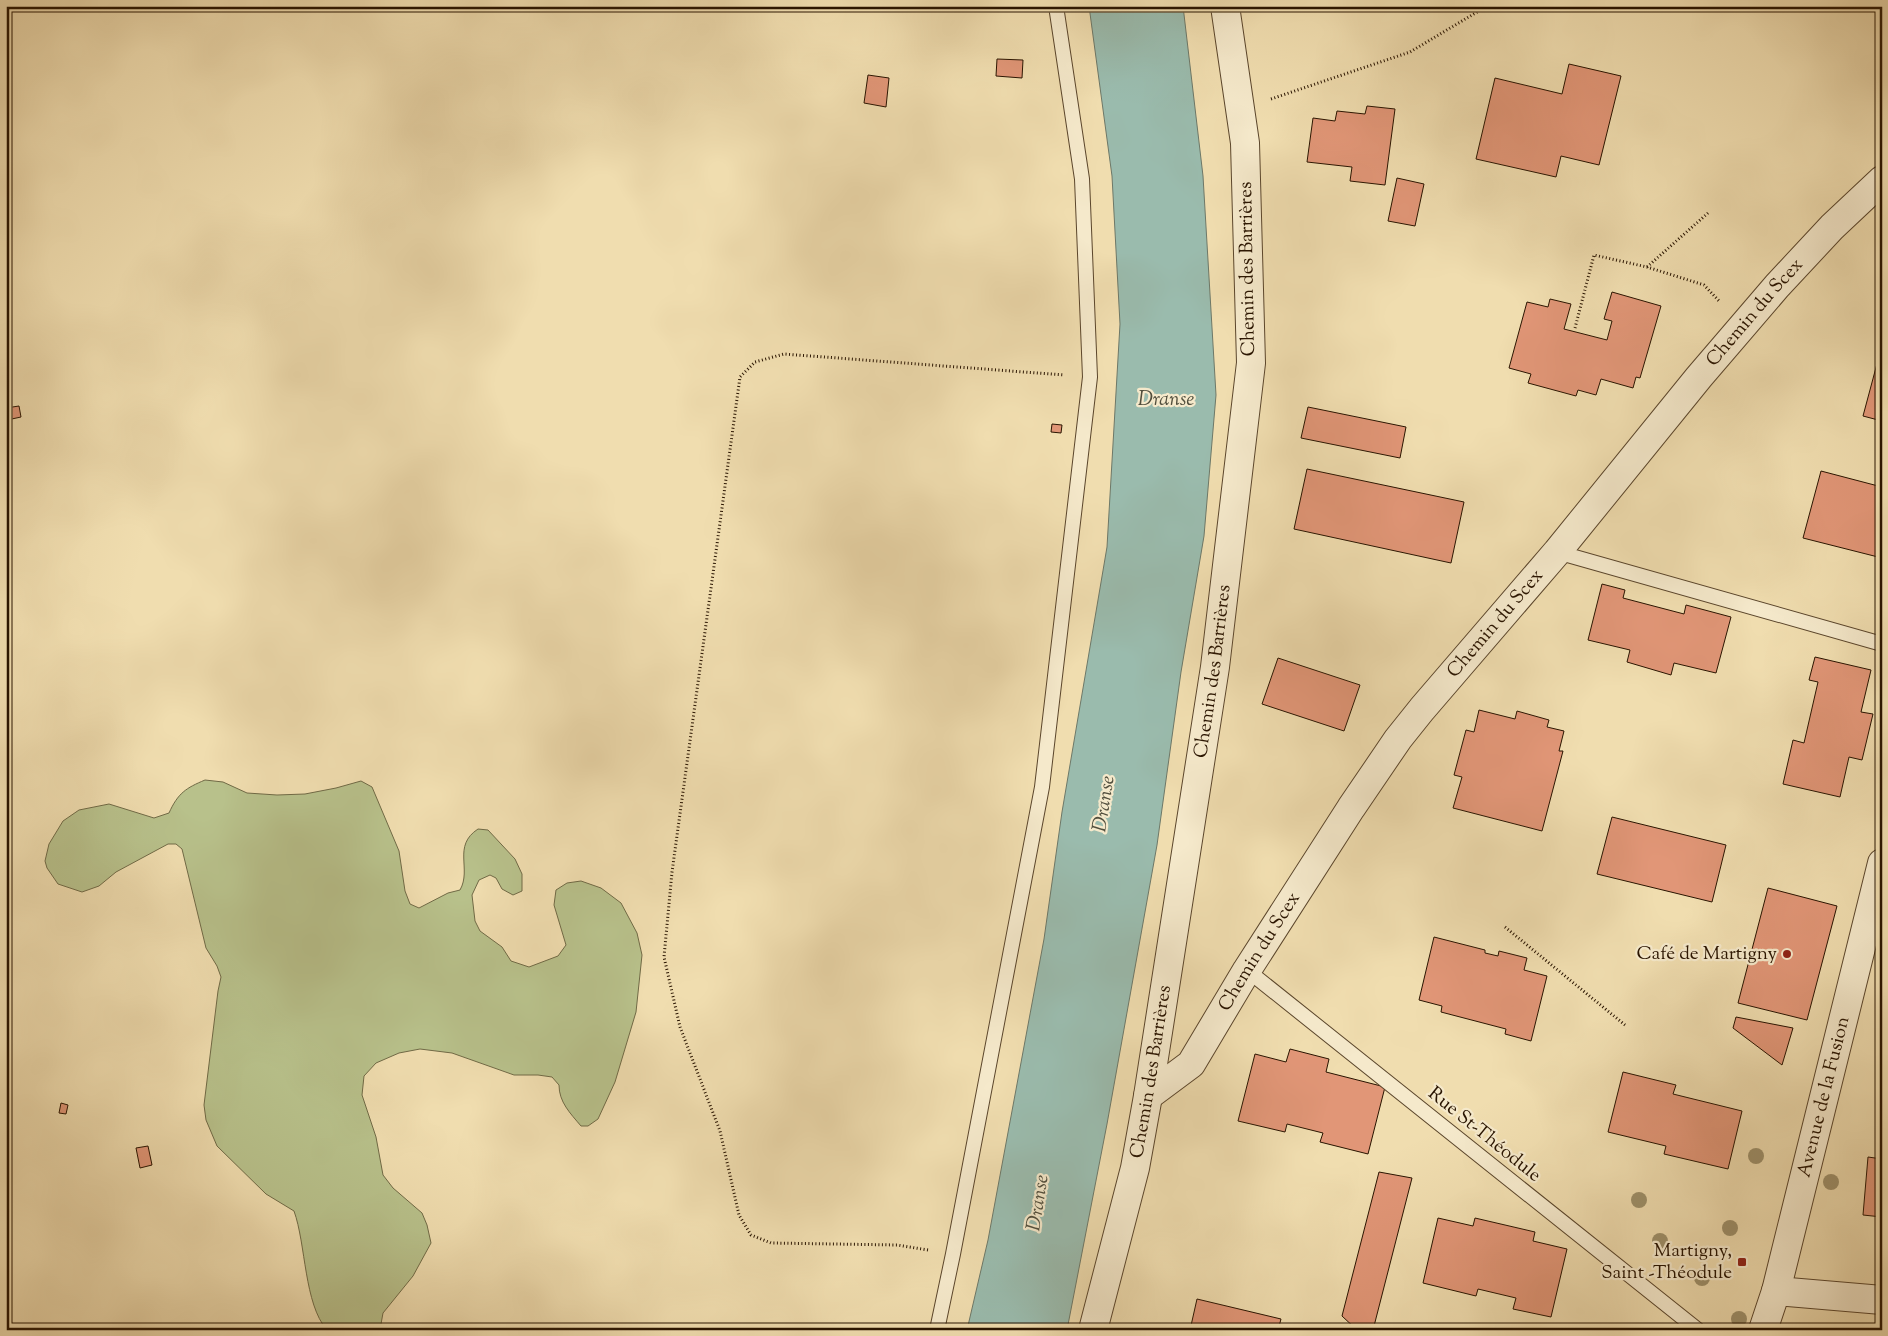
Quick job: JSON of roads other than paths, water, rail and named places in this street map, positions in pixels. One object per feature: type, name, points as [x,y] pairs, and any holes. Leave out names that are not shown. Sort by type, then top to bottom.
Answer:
[{"type":"street","name":"Chemin des Barrières","points":[[1093,1330],[1136,1168],[1148,1096],[1215,667],[1251,363],[1245,143],[1225,6]]},
{"type":"street","name":"Chemin du Scex","points":[[1148,1096],[1191,1064],[1247,970],[1346,816],[1398,739],[1422,709],[1557,552],[1698,377],[1777,286],[1832,227],[1882,180]]},
{"type":"street","name":"Avenue de la Fusion","points":[[1763,1330],[1776,1291],[1882,863]]},
{"type":"street","points":[[1776,1291],[1882,1300]]},
{"type":"lane","points":[[937,1330],[1042,787],[1090,377],[1082,178],[1056,6]]},
{"type":"lane","points":[[1557,552],[1882,644]]},
{"type":"lane","name":"Rue St-Théodule","points":[[1247,970],[1698,1330]]},
{"type":"water","name":"Dranse","points":[[1089,6],[1183,6],[1203,176],[1216,395],[1204,536],[1181,672],[1157,845],[1107,1124],[1067,1330],[967,1330],[988,1240],[1044,939],[1062,812],[1107,547],[1120,324],[1112,176]]},
{"type":"place","name":"Café de Martigny","points":[[1787,954]]},
{"type":"place","name":"Martigny, Saint -Théodule","points":[[1742,1262]]}]
